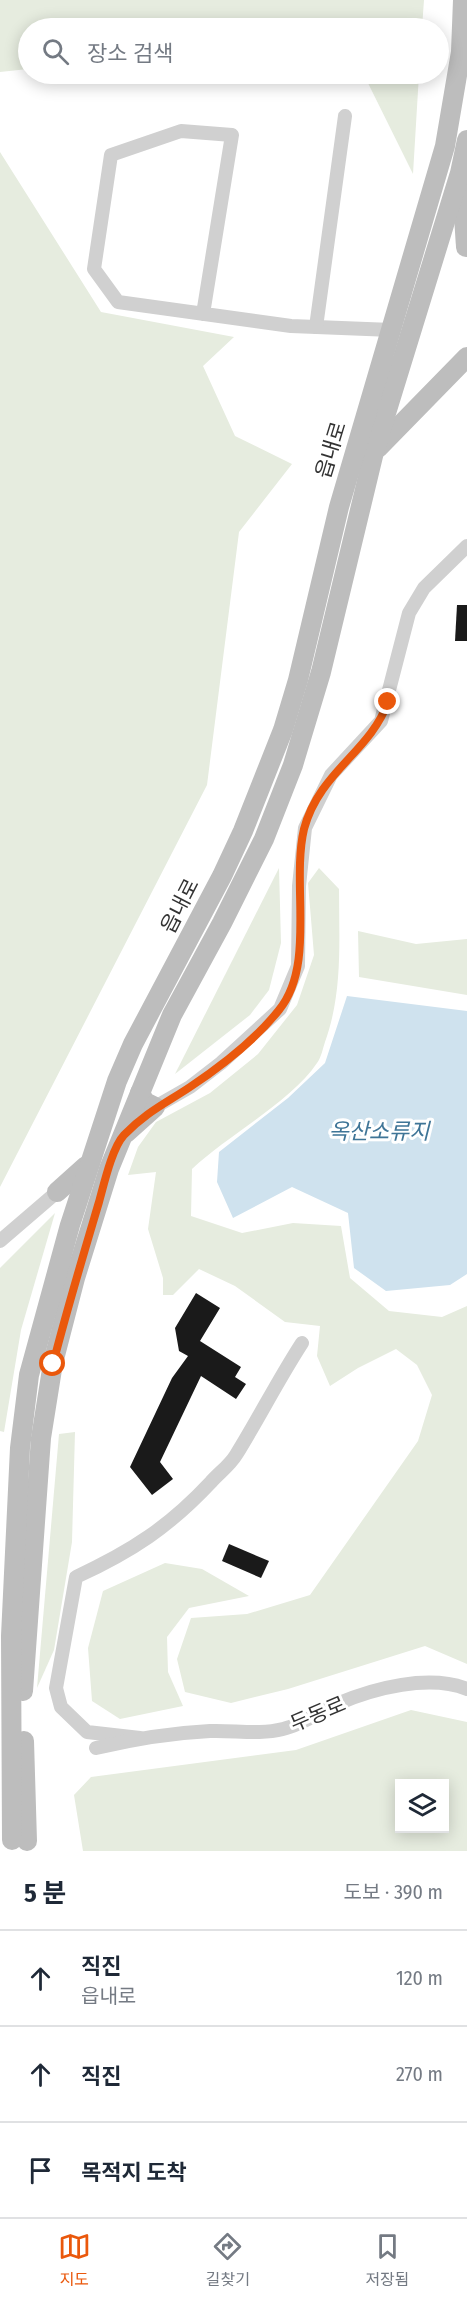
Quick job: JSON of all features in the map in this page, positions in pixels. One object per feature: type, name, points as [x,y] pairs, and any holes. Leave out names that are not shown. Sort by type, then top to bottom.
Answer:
[{"type":"street","name":"읍내로","points":[[463,0],[461,52],[453,112],[434,192],[339,507],[298,680],[279,741],[243,831],[222,876],[133,1044],[88,1165],[29,1375],[20,1448],[11,1636],[20,1840],[23,1690],[41,1438],[53,1364],[75,1278],[122,1137],[172,1015],[264,839],[293,765],[321,672],[374,452],[461,167],[467,140]]},
{"type":"street","points":[[316,327],[345,116]]},
{"type":"street","points":[[204,314],[232,135],[181,131],[111,155],[94,269],[118,302],[291,327],[392,330]]},
{"type":"street","points":[[461,167],[467,250]]},
{"type":"street","points":[[374,452],[456,371],[467,357]]},
{"type":"street","points":[[122,1137],[155,1107],[190,1087],[221,1063],[280,1009],[298,966],[299,886],[305,828],[331,775],[381,721],[408,614],[424,588],[467,546]]},
{"type":"street","points":[[140,1093],[145,1102],[155,1107]]},
{"type":"street","points":[[0,1241],[88,1165]]},
{"type":"street","points":[[57,1192],[78,1198]]},
{"type":"street","points":[[140,1737],[87,1732],[60,1707],[56,1688],[76,1576],[111,1561],[160,1531],[186,1509],[235,1456],[272,1389],[302,1343]]},
{"type":"street","name":"두동로","points":[[96,1748],[140,1737],[184,1732],[245,1733],[284,1729],[340,1703],[377,1691],[414,1684],[453,1683],[467,1689]]},
{"type":"shaded area","points":[[0,0],[424,0],[423,18],[18,18],[18,70],[0,72]]},
{"type":"shaded area","points":[[368,84],[418,84],[413,174]]},
{"type":"shaded area","points":[[0,152],[101,312],[234,337],[203,366],[235,436],[292,464],[239,532],[207,785],[0,1187]]},
{"type":"shaded area","points":[[279,868],[281,943],[269,990],[250,1015],[175,1074]]},
{"type":"shaded area","points":[[319,868],[339,889],[339,947],[335,1004],[321,1056],[306,1077],[292,1091],[192,1169],[191,1216],[242,1233],[293,1223],[341,1226],[350,1278],[389,1311],[442,1317],[467,1306],[467,1664],[425,1646],[288,1689],[231,1703],[185,1692],[177,1659],[191,1618],[247,1614],[310,1595],[418,1441],[432,1395],[417,1365],[396,1349],[358,1368],[330,1386],[317,1356],[320,1326],[285,1322],[235,1286],[199,1269],[173,1295],[163,1295],[163,1278],[148,1229],[156,1172],[128,1175],[138,1147],[156,1122],[210,1093],[258,1054],[297,1005],[314,955],[308,883]]},
{"type":"shaded area","points":[[358,931],[416,944],[467,939],[467,995],[359,977]]},
{"type":"shaded area","points":[[55,1213],[21,1330],[4,1432],[0,1431],[0,1268]]},
{"type":"shaded area","points":[[75,1432],[72,1542],[54,1650],[37,1688],[59,1434]]},
{"type":"shaded area","points":[[165,1563],[202,1569],[249,1596],[189,1608],[167,1637],[168,1672],[183,1706],[120,1719],[92,1701],[88,1648],[103,1591]]},
{"type":"shaded area","points":[[411,1710],[467,1722],[467,1851],[83,1851],[74,1795],[91,1777],[296,1750]]},
{"type":"water","name":"옥산소류지","points":[[347,996],[467,1011],[467,1274],[450,1285],[386,1291],[354,1268],[348,1213],[292,1187],[233,1218],[217,1182],[219,1152],[288,1098],[325,1063]]},
{"type":"building","points":[[457,605],[467,605],[467,641],[455,641]]},
{"type":"building","points":[[196,1293],[220,1308],[200,1341],[241,1367],[235,1377],[246,1384],[236,1399],[201,1376],[160,1462],[173,1479],[152,1495],[130,1467],[172,1378],[188,1356],[179,1351],[175,1328]]},
{"type":"building","points":[[229,1544],[269,1561],[261,1578],[222,1561]]},
{"type":"route","points":[[53,1364],[75,1278],[109,1169],[122,1137],[155,1107],[190,1087],[221,1063],[280,1009],[292,985],[298,966],[299,886],[305,828],[317,798],[331,775],[361,746],[381,721],[388,702]]}]
